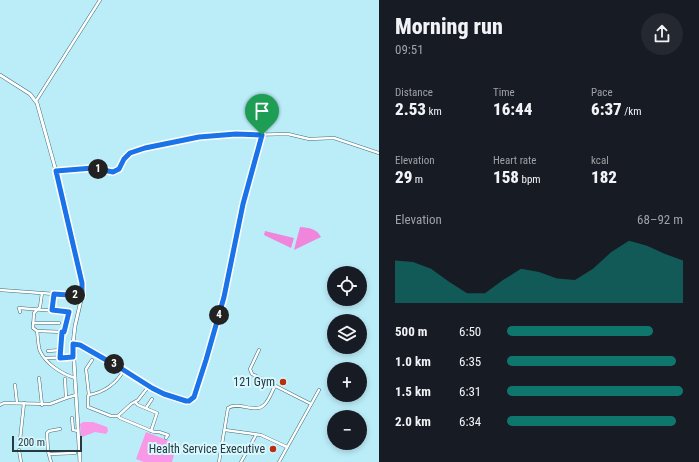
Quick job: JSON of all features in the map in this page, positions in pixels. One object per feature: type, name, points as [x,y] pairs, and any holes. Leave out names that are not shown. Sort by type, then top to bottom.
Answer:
[{"type":"street","points":[[36,101],[100,0]]},
{"type":"street","points":[[0,75],[30,94],[36,101],[56,171],[81,276],[82,296],[74,331],[73,344],[80,462]]},
{"type":"street","points":[[56,171],[93,168],[113,172],[119,169],[124,159],[130,153],[145,148],[207,136],[288,134],[309,139],[334,138],[379,153]]},
{"type":"street","points":[[73,344],[83,346],[164,394],[186,401],[189,401],[194,397],[224,297],[243,204],[262,135]]},
{"type":"street","points":[[0,290],[82,296]]},
{"type":"street","points":[[42,293],[40,307],[34,313],[33,328],[37,331],[40,350],[57,370],[66,376],[75,378]]},
{"type":"street","points":[[52,310],[54,294]]},
{"type":"street","points":[[20,312],[19,308],[69,312],[64,332],[62,332],[60,358]]},
{"type":"street","points":[[34,323],[59,323]]},
{"type":"street","points":[[37,331],[62,332]]},
{"type":"street","points":[[48,351],[61,350]]},
{"type":"street","points":[[259,350],[250,371],[255,376],[311,404]]},
{"type":"street","points":[[46,358],[73,357]]},
{"type":"street","points":[[92,360],[86,369],[89,395],[88,404],[91,409],[110,416],[118,416],[151,430],[168,435],[166,438]]},
{"type":"street","points":[[89,395],[104,391],[119,378],[124,370]]},
{"type":"street","points":[[39,378],[42,404]]},
{"type":"street","points":[[65,379],[66,398]]},
{"type":"street","points":[[15,385],[17,403]]},
{"type":"street","points":[[118,416],[130,404],[135,402],[149,386]]},
{"type":"street","points":[[219,462],[228,408],[236,405],[256,409],[261,407],[265,404],[274,386]]},
{"type":"street","points":[[279,462],[319,390]]},
{"type":"street","points":[[0,405],[4,403],[50,404],[76,395]]},
{"type":"street","points":[[146,408],[152,399]]},
{"type":"street","points":[[135,402],[138,405],[157,413],[151,430]]},
{"type":"street","points":[[20,440],[24,403]]},
{"type":"street","points":[[72,418],[73,430],[78,431]]},
{"type":"street","points":[[50,462],[47,434],[49,431],[60,429]]},
{"type":"street","points":[[224,430],[261,435],[287,447]]},
{"type":"street","points":[[241,462],[256,435]]},
{"type":"street","points":[[19,450],[21,462]]},
{"type":"street","points":[[49,454],[74,453]]},
{"type":"shaded area","points":[[300,227],[315,230],[321,237],[294,250]]},
{"type":"shaded area","points":[[265,231],[294,238],[291,248],[264,235]]},
{"type":"shaded area","points":[[83,422],[93,422],[107,427],[108,431],[106,434],[95,432],[82,437],[80,424]]},
{"type":"shaded area","points":[[146,432],[177,444],[172,462],[144,462],[136,459]]},
{"type":"place","name":"121 Gym","points":[[283,382]]},
{"type":"place","name":"Health Service Executive","points":[[273,449]]},
{"type":"route","points":[[236,134],[262,135],[236,233],[224,297],[194,397],[189,401],[186,401],[164,394],[80,345],[73,344],[73,357],[60,358],[62,332],[64,332],[69,312],[52,310],[54,294],[82,296],[82,283],[56,171],[93,168],[113,172],[119,169],[124,159],[130,153],[145,148],[207,136],[236,134]]}]
